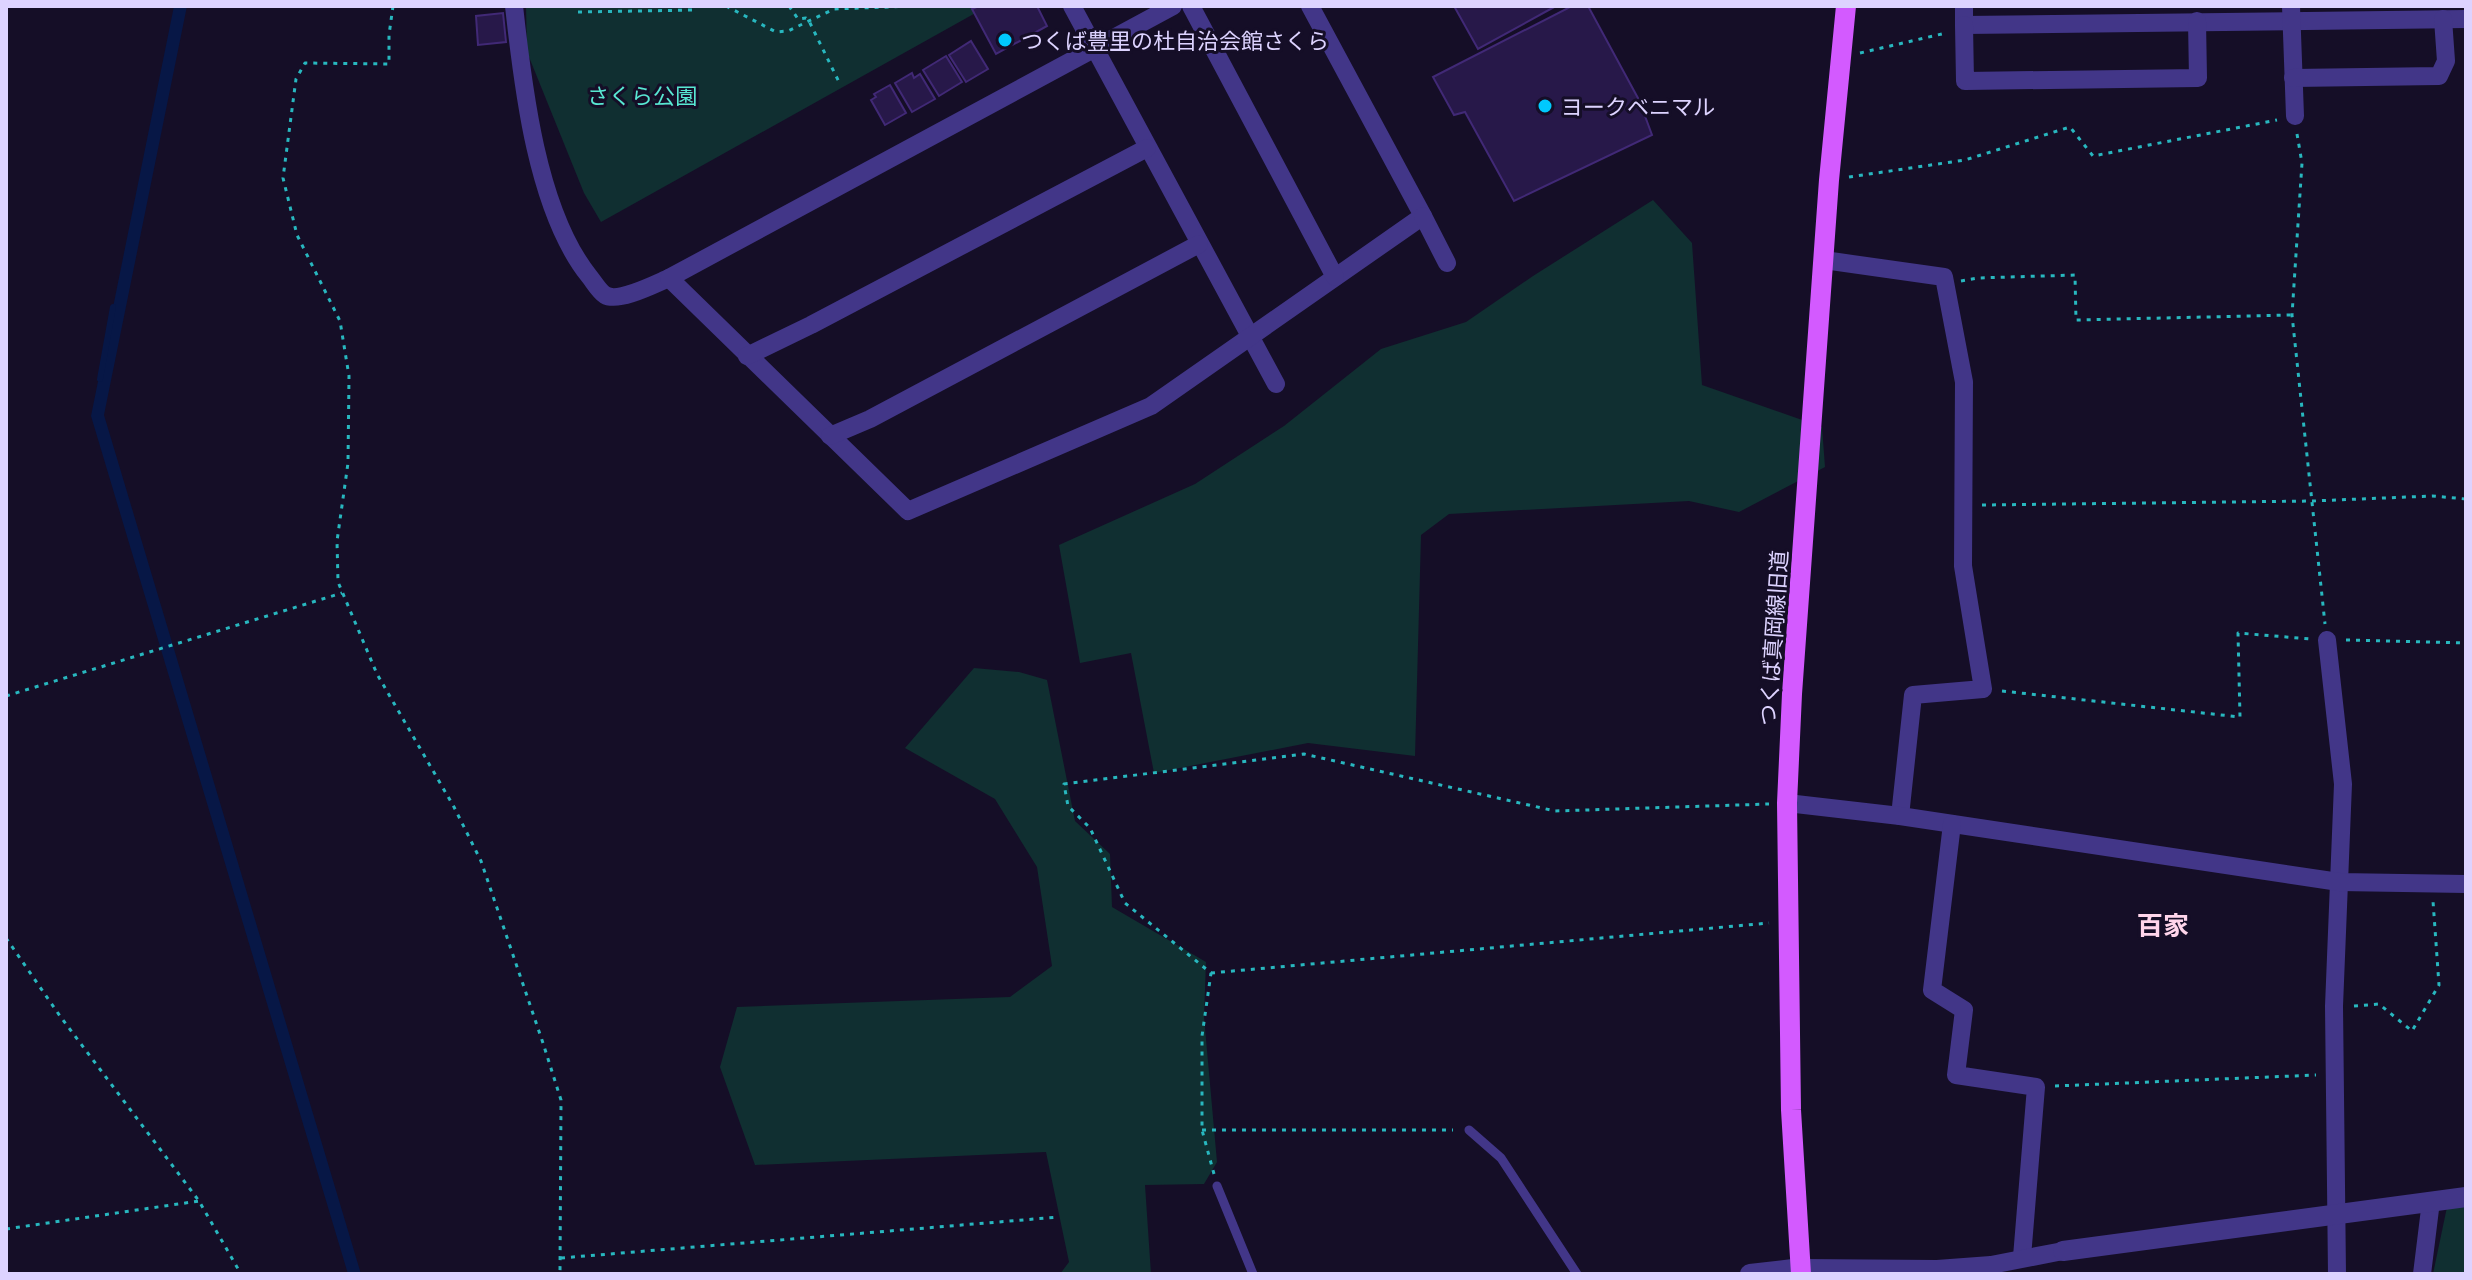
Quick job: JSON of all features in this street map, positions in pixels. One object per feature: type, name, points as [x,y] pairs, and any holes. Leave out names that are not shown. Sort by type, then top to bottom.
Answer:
[{"type":"main road","name":"つくば真岡線旧道","points":[[1801,1271],[1791,1110],[1787,803],[1829,180],[1846,6]]},
{"type":"street","points":[[514,6],[531,129],[561,225],[577,261],[604,295],[614,298],[669,278],[1173,6]]},
{"type":"street","points":[[1072,6],[1276,384]]},
{"type":"street","points":[[1191,6],[1335,277]]},
{"type":"street","points":[[1310,6],[1447,263]]},
{"type":"street","points":[[2291,13],[2295,116]]},
{"type":"street","points":[[2197,21],[2198,78],[1965,81],[1964,15],[2197,21],[2291,13],[2466,19]]},
{"type":"street","points":[[2293,78],[2439,76],[2446,61],[2443,19]]},
{"type":"street","points":[[747,356],[1147,148]]},
{"type":"street","points":[[669,278],[908,511],[1151,406],[1423,216]]},
{"type":"street","points":[[830,436],[910,398],[1199,244]]},
{"type":"street","points":[[1824,260],[1944,277],[1964,382],[1963,566],[1983,689],[1913,695],[1900,816]]},
{"type":"street","points":[[2327,640],[2343,784],[2334,1006],[2337,1274]]},
{"type":"street","points":[[1787,803],[1900,816],[2339,882],[2466,884]]},
{"type":"street","points":[[1952,824],[1932,990],[1964,1010],[1956,1075],[2036,1087],[2022,1257]]},
{"type":"street","points":[[1750,1274],[1990,1269],[2022,1257],[2466,1197]]},
{"type":"street","points":[[2422,1274],[2431,1201]]},
{"type":"lane","points":[[1469,1130],[1501,1158],[1577,1274]]},
{"type":"lane","points":[[1217,1186],[1253,1274]]},
{"type":"path","points":[[393,6],[389,64],[305,63],[296,79],[283,178],[297,235],[340,321],[349,376],[348,463],[337,541],[338,582],[377,674],[454,807],[481,861],[543,1043],[561,1100],[560,1274]]},
{"type":"path","points":[[578,12],[695,10],[695,6]]},
{"type":"path","points":[[726,6],[776,32],[788,31],[834,9],[915,6]]},
{"type":"path","points":[[789,6],[798,19],[806,18],[809,21],[839,82]]},
{"type":"path","points":[[1841,58],[1954,32],[1964,15]]},
{"type":"path","points":[[1829,180],[1965,160],[2070,127],[2093,156],[2295,116],[2302,163],[2292,315],[2327,640]]},
{"type":"path","points":[[1946,283],[1978,278],[2075,275],[2076,320],[2292,315]]},
{"type":"path","points":[[1962,506],[2313,501],[2432,496],[2466,499]]},
{"type":"path","points":[[6,696],[342,593]]},
{"type":"path","points":[[1983,689],[2240,717],[2238,633],[2327,640],[2466,643]]},
{"type":"path","points":[[1787,803],[1555,811],[1304,754],[1064,784],[1068,806],[1090,828],[1125,903],[1211,973],[1788,921]]},
{"type":"path","points":[[2334,1006],[2379,1004],[2412,1031],[2439,985],[2432,883]]},
{"type":"path","points":[[6,938],[60,1016],[199,1201],[241,1274]]},
{"type":"path","points":[[1211,973],[1202,1036],[1202,1130],[1217,1186]]},
{"type":"path","points":[[2036,1087],[2335,1074]]},
{"type":"path","points":[[1202,1130],[1469,1130]]},
{"type":"path","points":[[6,1229],[199,1201]]},
{"type":"path","points":[[561,1258],[1059,1217]]},
{"type":"green space","name":"さくら公園","points":[[526,6],[988,6],[601,222],[584,193],[527,52]]},
{"type":"green space","points":[[1653,200],[1692,243],[1702,385],[1822,427],[1825,467],[1739,512],[1689,501],[1449,514],[1421,535],[1415,756],[1308,743],[1154,773],[1131,653],[1080,663],[1059,545],[1195,484],[1284,426],[1381,349],[1466,322]]},
{"type":"green space","points":[[974,668],[1019,672],[1047,680],[1075,821],[1110,854],[1112,907],[1206,962],[1204,1017],[1217,1162],[1204,1184],[1145,1185],[1151,1274],[1060,1274],[1069,1262],[1046,1152],[755,1165],[720,1067],[737,1007],[1010,997],[1052,966],[1037,867],[995,799],[905,748]]},
{"type":"green space","points":[[2447,1207],[2466,1207],[2466,1274],[2433,1274]]},
{"type":"water","points":[[174,6],[187,6],[104,415],[361,1274],[348,1274],[91,416]]},
{"type":"building","name":"つくば豊里の杜自治会館さくら","points":[[979,6],[1037,6],[1047,26],[996,54],[972,9]]},
{"type":"building","points":[[1454,6],[1556,6],[1478,49]]},
{"type":"building","name":"ヨークベニマル","points":[[1572,6],[1588,6],[1639,100],[1652,135],[1514,201],[1465,112],[1454,115],[1433,77]]},
{"type":"building","points":[[503,13],[506,42],[478,45],[476,16]]},
{"type":"building","points":[[971,41],[988,69],[966,82],[949,55]]},
{"type":"building","points":[[946,56],[962,82],[939,96],[923,70]]},
{"type":"building","points":[[912,73],[914,78],[920,74],[935,99],[912,112],[895,83]]},
{"type":"building","points":[[890,85],[906,113],[885,125],[871,100],[876,97],[874,94]]},
{"type":"waterway","points":[[100,379],[113,307]]},
{"type":"place","name":"つくば豊里の杜自治会館さくら","points":[[1005,40]]},
{"type":"place","name":"ヨークベニマル","points":[[1545,106]]},
{"type":"district","name":"百家","points":[[2163,925]]}]
